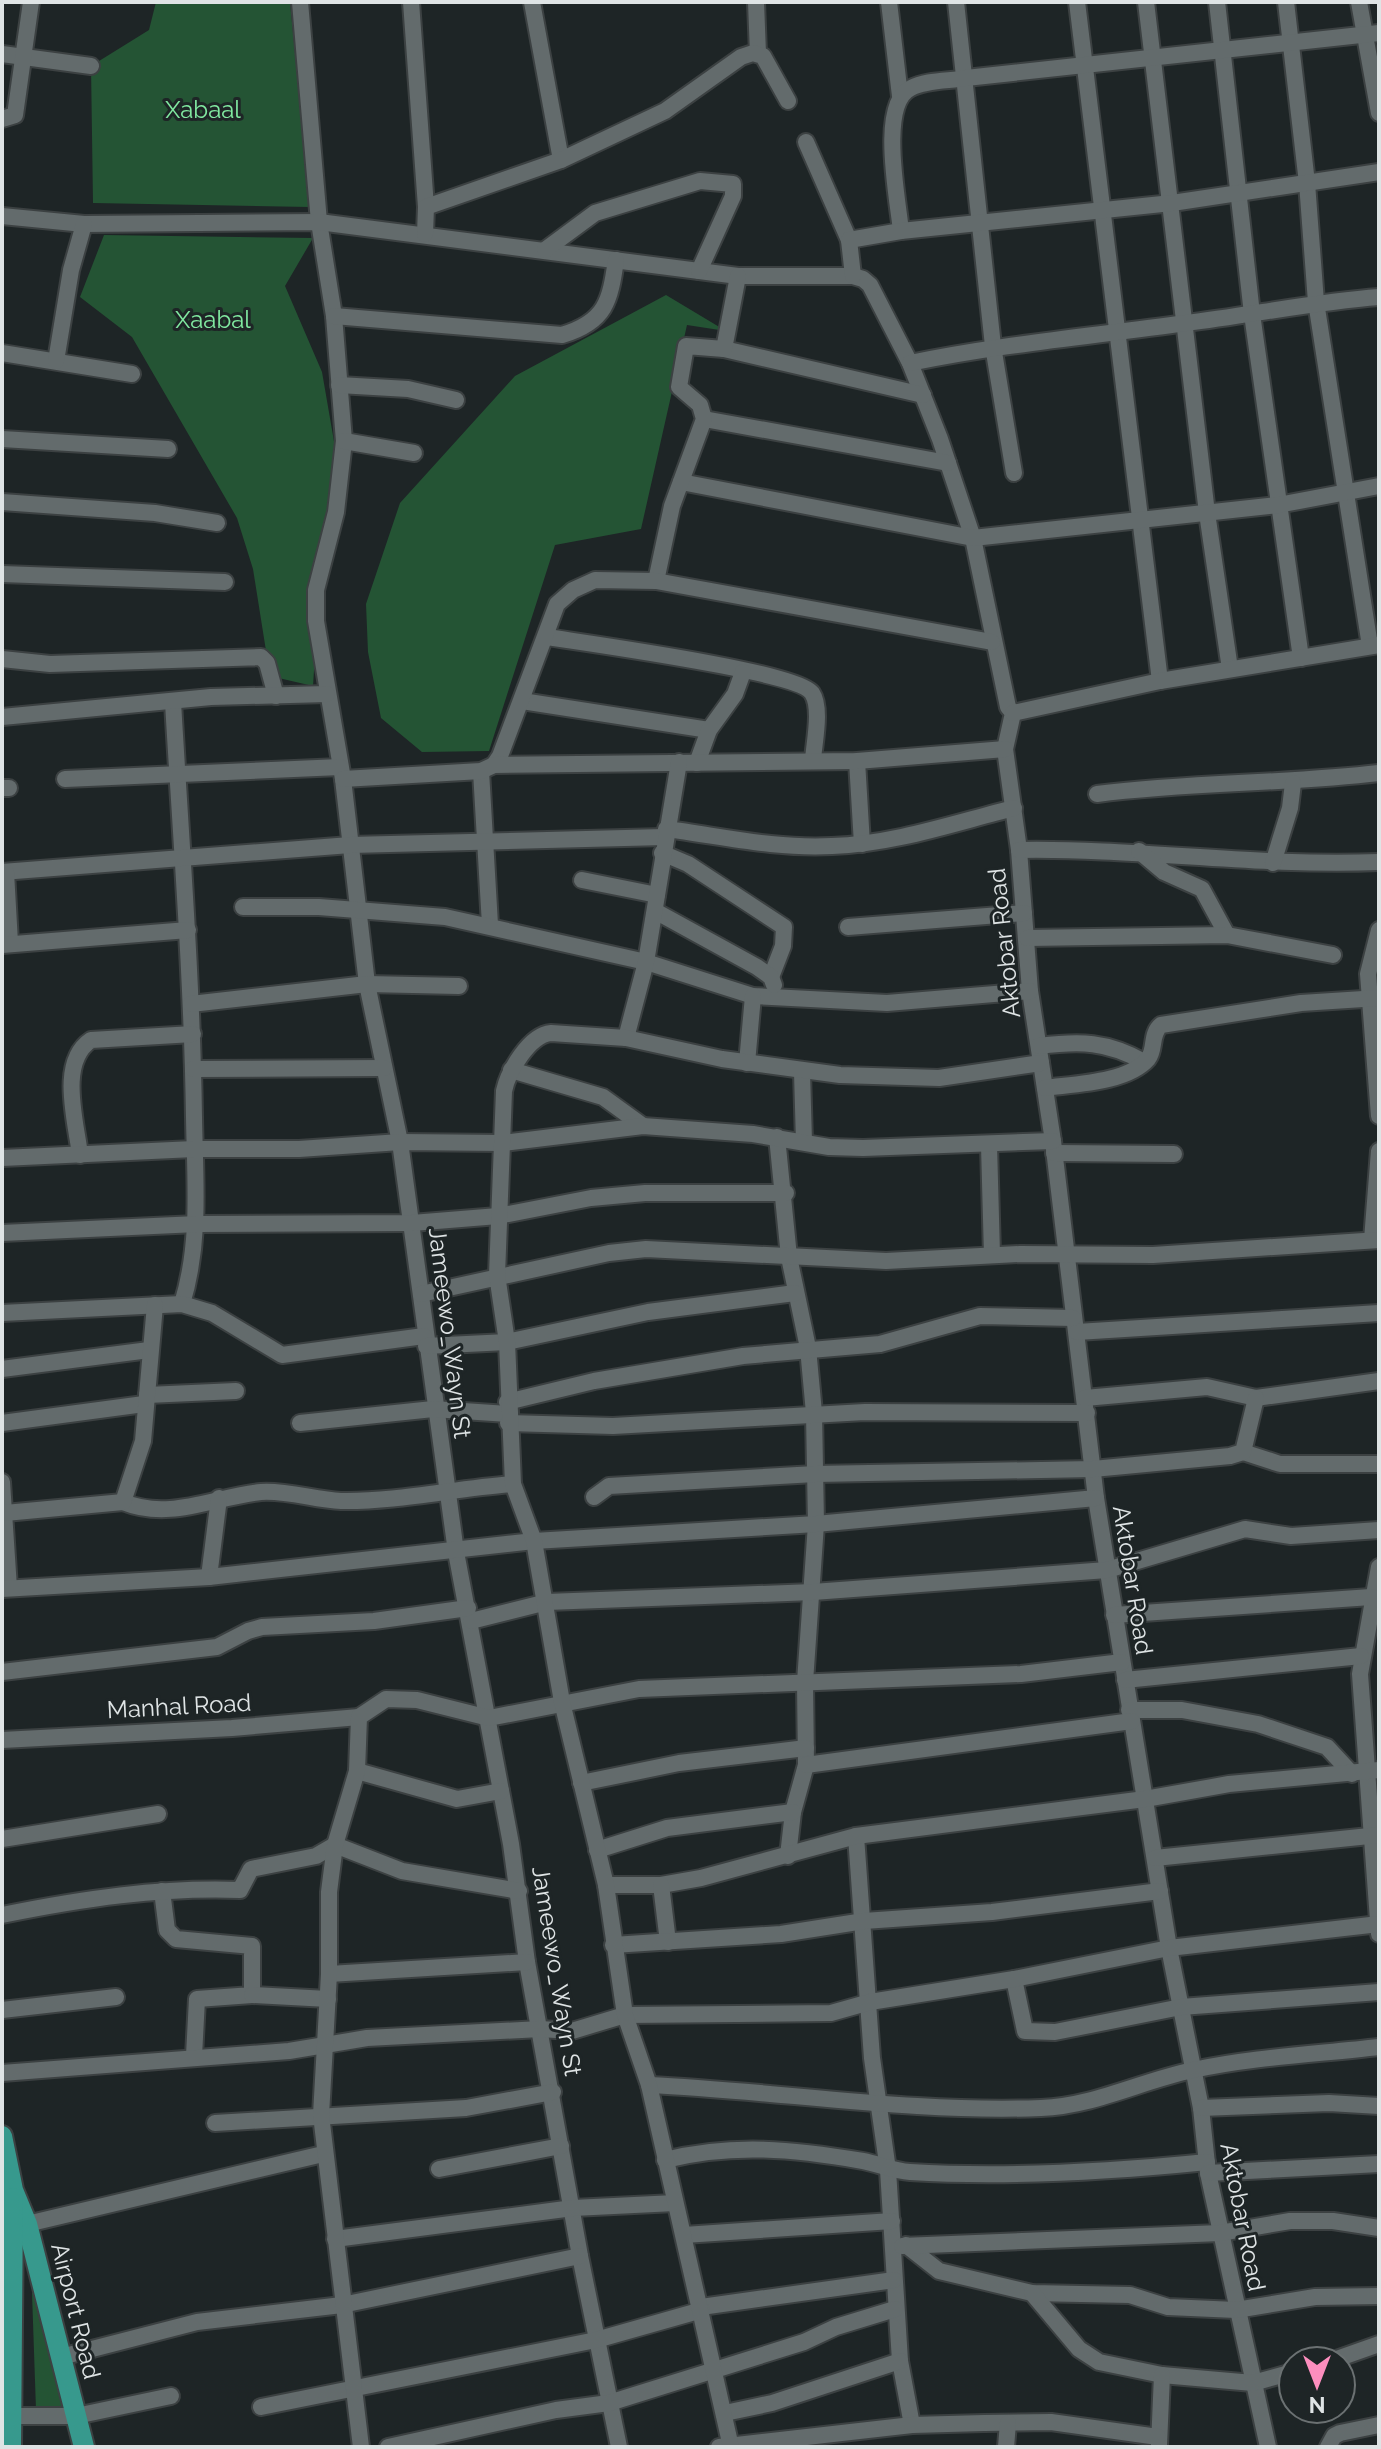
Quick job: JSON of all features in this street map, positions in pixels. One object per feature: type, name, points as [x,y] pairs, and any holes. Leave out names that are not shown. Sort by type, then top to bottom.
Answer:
[{"type":"main road","name":"Airport Road","points":[[2,2136],[13,2190],[27,2224],[84,2447]]},
{"type":"main road","name":"Airport Road","points":[[11,2447],[7,2388],[13,2190]]},
{"type":"street","points":[[2,119],[15,115],[31,2]]},
{"type":"street","name":"Jameewo_Wayn St","points":[[300,2],[319,222],[334,316],[344,441],[336,512],[316,590],[316,621],[342,773],[367,984],[400,1142],[433,1409],[456,1552],[489,1718],[519,1891],[527,1962],[553,2092],[580,2256],[619,2447]]},
{"type":"street","points":[[411,2],[426,207],[425,234]]},
{"type":"street","points":[[532,2],[561,160]]},
{"type":"street","points":[[756,2],[758,54],[788,101]]},
{"type":"street","points":[[889,2],[900,96]]},
{"type":"street","points":[[956,2],[993,346],[1014,473]]},
{"type":"street","points":[[1077,2],[1160,681]]},
{"type":"street","points":[[1146,2],[1207,513],[1230,669]]},
{"type":"street","points":[[1217,2],[1252,314],[1301,658]]},
{"type":"street","points":[[2,216],[84,224],[319,222],[738,276],[853,276],[870,285],[910,363],[948,463],[973,538],[992,642],[1008,707],[1013,713],[1160,681],[1374,646],[1345,493],[1316,302],[1307,183],[1286,2]]},
{"type":"street","points":[[1359,2],[1372,33],[1379,113]]},
{"type":"street","points":[[901,231],[891,116],[900,96],[911,87],[966,78],[1372,33]]},
{"type":"street","points":[[2,54],[91,66]]},
{"type":"street","points":[[426,207],[561,160],[665,111],[741,57],[758,54]]},
{"type":"street","points":[[806,142],[849,240],[853,276]]},
{"type":"street","points":[[849,240],[901,231],[1238,195],[1379,172]]},
{"type":"street","points":[[545,250],[595,213],[700,181],[733,184],[733,196],[699,271]]},
{"type":"street","points":[[56,361],[71,270],[84,224]]},
{"type":"street","points":[[334,316],[562,335],[580,330],[598,317],[610,299],[616,260]]},
{"type":"street","points":[[724,349],[738,276]]},
{"type":"street","points":[[910,363],[993,346],[1184,324],[1316,302],[1379,297]]},
{"type":"street","points":[[656,581],[672,506],[704,419],[700,405],[679,387],[681,358],[686,346],[724,349],[923,395]]},
{"type":"street","points":[[2,353],[132,374]]},
{"type":"street","points":[[339,385],[408,389],[456,400]]},
{"type":"street","points":[[704,419],[948,463]]},
{"type":"street","points":[[2,439],[168,449]]},
{"type":"street","points":[[344,441],[414,453]]},
{"type":"street","points":[[681,482],[973,538],[1278,505],[1379,486]]},
{"type":"street","points":[[2,502],[155,513],[217,523]]},
{"type":"street","points":[[2,574],[225,582]]},
{"type":"street","points":[[490,925],[487,768],[522,701],[559,601],[585,583],[656,581],[992,642]]},
{"type":"street","points":[[547,637],[803,685],[811,692],[816,707],[813,760]]},
{"type":"street","points":[[2,659],[50,664],[261,657],[267,663],[276,696]]},
{"type":"street","points":[[697,763],[709,730],[735,694],[743,672]]},
{"type":"street","points":[[2,717],[173,702],[327,694]]},
{"type":"street","points":[[522,701],[709,730]]},
{"type":"street","points":[[173,702],[185,856],[197,1224],[191,1273],[182,1304]]},
{"type":"street","name":"Aktobar Road","points":[[1013,713],[1005,749],[1019,850],[1030,991],[1054,1147],[1096,1498],[1169,1948],[1201,2108],[1207,2168],[1268,2447]]},
{"type":"street","points":[[65,779],[679,762],[857,761],[1005,749]]},
{"type":"street","points":[[857,761],[862,844]]},
{"type":"street","points":[[626,1038],[633,1000],[646,962],[679,762]]},
{"type":"street","points":[[1097,794],[1152,787],[1293,783],[1379,773]]},
{"type":"street","points":[[1273,863],[1290,808],[1293,783]]},
{"type":"street","points":[[188,930],[6,944],[4,872],[350,845],[664,840],[770,845],[862,844],[1014,808]]},
{"type":"street","points":[[664,840],[688,864],[784,927],[783,946],[771,977]]},
{"type":"street","points":[[1019,850],[1139,851],[1273,863],[1379,862]]},
{"type":"street","points":[[1139,851],[1164,872],[1202,889],[1227,935]]},
{"type":"street","points":[[582,880],[656,903],[771,977],[778,998]]},
{"type":"street","points":[[243,907],[356,910],[445,917],[646,962],[753,996],[887,1003],[1030,991]]},
{"type":"street","points":[[848,927],[1024,913]]},
{"type":"street","points":[[1379,930],[1368,974],[1375,999],[1379,1116]]},
{"type":"street","points":[[1027,938],[1227,935],[1333,955]]},
{"type":"street","points":[[191,1004],[367,984],[459,986]]},
{"type":"street","points":[[747,1063],[753,996]]},
{"type":"street","points":[[1045,1088],[1104,1081],[1144,1062],[1150,1054],[1155,1032],[1161,1025],[1301,1003],[1375,999]]},
{"type":"street","points":[[80,1155],[73,1088],[74,1059],[81,1047],[91,1040],[193,1034]]},
{"type":"street","points":[[1144,1062],[1117,1046],[1071,1042],[1040,1054],[939,1078],[802,1072],[626,1038],[545,1034],[511,1070],[504,1091],[497,1275],[507,1342],[513,1484],[534,1541],[562,1702],[606,1885],[625,2015],[649,2085],[702,2308],[725,2413],[727,2446],[912,2425],[1051,2422],[1159,2442],[1162,2375]]},
{"type":"street","points":[[193,1069],[384,1068]]},
{"type":"street","points":[[511,1070],[603,1097],[643,1126]]},
{"type":"street","points":[[802,1072],[804,1142]]},
{"type":"street","points":[[2,1158],[194,1149],[299,1149],[400,1142],[503,1143],[643,1126],[777,1137],[829,1147],[889,1149],[989,1145],[1174,1154]]},
{"type":"street","points":[[777,1137],[786,1193],[789,1257],[808,1348],[814,1413],[816,1524],[805,1682],[806,1765],[793,1812],[788,1856]]},
{"type":"street","points":[[989,1145],[992,1255]]},
{"type":"street","points":[[421,1294],[497,1275],[646,1249],[886,1261],[992,1255],[1153,1255],[1375,1240],[1379,1151]]},
{"type":"street","points":[[2,1233],[197,1224],[412,1223],[498,1216],[591,1198],[645,1193],[786,1193]]},
{"type":"street","points":[[2,1313],[182,1304],[212,1313],[282,1355],[425,1341],[507,1342],[648,1312],[795,1293]]},
{"type":"street","points":[[123,1502],[139,1457],[155,1305]]},
{"type":"street","points":[[508,1413],[594,1381],[808,1348],[880,1344],[980,1316],[1075,1325],[1379,1313]]},
{"type":"street","points":[[2,1369],[149,1350]]},
{"type":"street","points":[[300,1423],[433,1409],[508,1413],[613,1426],[814,1413],[1086,1406],[1207,1387],[1256,1398],[1379,1381]]},
{"type":"street","points":[[2,1423],[146,1400],[236,1391]]},
{"type":"street","points":[[1243,1452],[1256,1398]]},
{"type":"street","points":[[594,1497],[609,1486],[815,1474],[1093,1469],[1243,1452],[1280,1464],[1379,1464]]},
{"type":"street","points":[[2,1482],[6,1588],[209,1577],[534,1541],[816,1524],[1096,1498]]},
{"type":"street","points":[[5,1513],[123,1502],[145,1511],[162,1512],[219,1498],[264,1492],[343,1501],[513,1484]]},
{"type":"street","points":[[209,1577],[219,1498]]},
{"type":"street","points":[[2,1672],[217,1647],[262,1627],[470,1614],[547,1602],[813,1592],[1107,1570],[1245,1529],[1291,1536],[1379,1530]]},
{"type":"street","points":[[1379,1567],[1360,1674],[1367,1771],[1376,1835],[1379,1934]]},
{"type":"street","points":[[1114,1615],[1375,1599]]},
{"type":"street","points":[[1125,1680],[1361,1656]]},
{"type":"street","points":[[361,2447],[323,2154],[321,2115],[329,1974],[329,1892],[335,1845],[357,1771],[359,1717],[386,1699],[403,1699],[489,1718],[639,1689],[1034,1674],[1122,1662]]},
{"type":"street","points":[[1360,1674],[1379,1677]]},
{"type":"street","points":[[806,1765],[1182,1710],[1258,1724],[1327,1747],[1367,1771]]},
{"type":"street","name":"Manhal Road","points":[[2,1740],[232,1728],[359,1717]]},
{"type":"street","points":[[581,1783],[679,1763],[806,1748]]},
{"type":"street","points":[[357,1771],[457,1799],[501,1791]]},
{"type":"street","points":[[606,1885],[661,1885],[788,1856],[856,1836],[1145,1799],[1229,1784],[1367,1771]]},
{"type":"street","points":[[597,1850],[667,1828],[793,1812]]},
{"type":"street","points":[[2,1839],[158,1814]]},
{"type":"street","points":[[1155,1858],[1376,1835]]},
{"type":"street","points":[[856,1836],[879,2106],[892,2221],[900,2246],[894,2280],[895,2309],[900,2361],[912,2425]]},
{"type":"street","points":[[2,1915],[95,1898],[162,1891],[240,1890],[251,1869],[316,1856],[335,1845]]},
{"type":"street","points":[[335,1845],[402,1871],[519,1891]]},
{"type":"street","points":[[661,1885],[668,1942]]},
{"type":"street","points":[[162,1891],[167,1930],[176,1939],[252,1946],[252,1995]]},
{"type":"street","points":[[613,1945],[781,1934],[864,1921],[992,1912],[1160,1891]]},
{"type":"street","points":[[2,2073],[324,2046],[367,2038],[540,2029],[572,2031],[625,2015],[831,2013],[870,2002],[1014,1979],[1169,1948],[1378,1924]]},
{"type":"street","points":[[329,1974],[527,1962]]},
{"type":"street","points":[[1014,1979],[1025,2031],[1055,2032],[1181,2007],[1379,1992]]},
{"type":"street","points":[[194,2056],[197,1999],[252,1995],[328,1999]]},
{"type":"street","points":[[2,2010],[116,1997]]},
{"type":"street","points":[[649,2085],[714,2088],[879,2106],[1044,2108],[1089,2102],[1193,2070],[1379,2047]]},
{"type":"street","points":[[215,2123],[466,2108],[553,2092]]},
{"type":"street","points":[[1201,2108],[1329,2103],[1379,2106]]},
{"type":"street","points":[[439,2169],[561,2146]]},
{"type":"street","points":[[665,2160],[709,2149],[747,2147],[868,2162],[888,2170],[1065,2174],[1379,2164]]},
{"type":"street","points":[[27,2224],[323,2154]]},
{"type":"street","points":[[335,2239],[573,2208],[675,2203]]},
{"type":"street","points":[[684,2235],[892,2221]]},
{"type":"street","points":[[900,2246],[1220,2233],[1301,2221],[1379,2228]]},
{"type":"street","points":[[900,2246],[939,2271],[1032,2293],[1130,2295],[1168,2307],[1236,2310],[1315,2297],[1379,2296]]},
{"type":"street","points":[[61,2357],[197,2322],[342,2305],[580,2256]]},
{"type":"street","points":[[261,2407],[596,2340],[702,2308],[894,2280]]},
{"type":"street","points":[[1032,2293],[1089,2356],[1162,2375],[1253,2383],[1277,2376]]},
{"type":"street","points":[[388,2447],[556,2410],[609,2403],[895,2309]]},
{"type":"street","points":[[1357,2352],[1379,2344]]},
{"type":"street","points":[[725,2413],[772,2403],[900,2361]]},
{"type":"street","points":[[11,2416],[76,2416],[171,2396]]},
{"type":"street","points":[[1006,2447],[1008,2423]]},
{"type":"street","points":[[1328,2447],[1340,2433],[1379,2425]]},
{"type":"green space","name":"Xabaal","points":[[156,2],[290,2],[310,207],[93,203],[91,66],[149,30]]},
{"type":"green space","name":"Xaabal","points":[[104,235],[313,238],[285,286],[322,372],[340,476],[320,577],[313,686],[270,676],[253,569],[237,518],[132,337],[80,297]]},
{"type":"green space","points":[[666,295],[726,331],[687,325],[641,529],[555,545],[489,751],[422,752],[381,718],[368,652],[366,604],[400,503],[515,376]]},
{"type":"green space","points":[[40,2292],[67,2408],[36,2410],[32,2293]]}]
